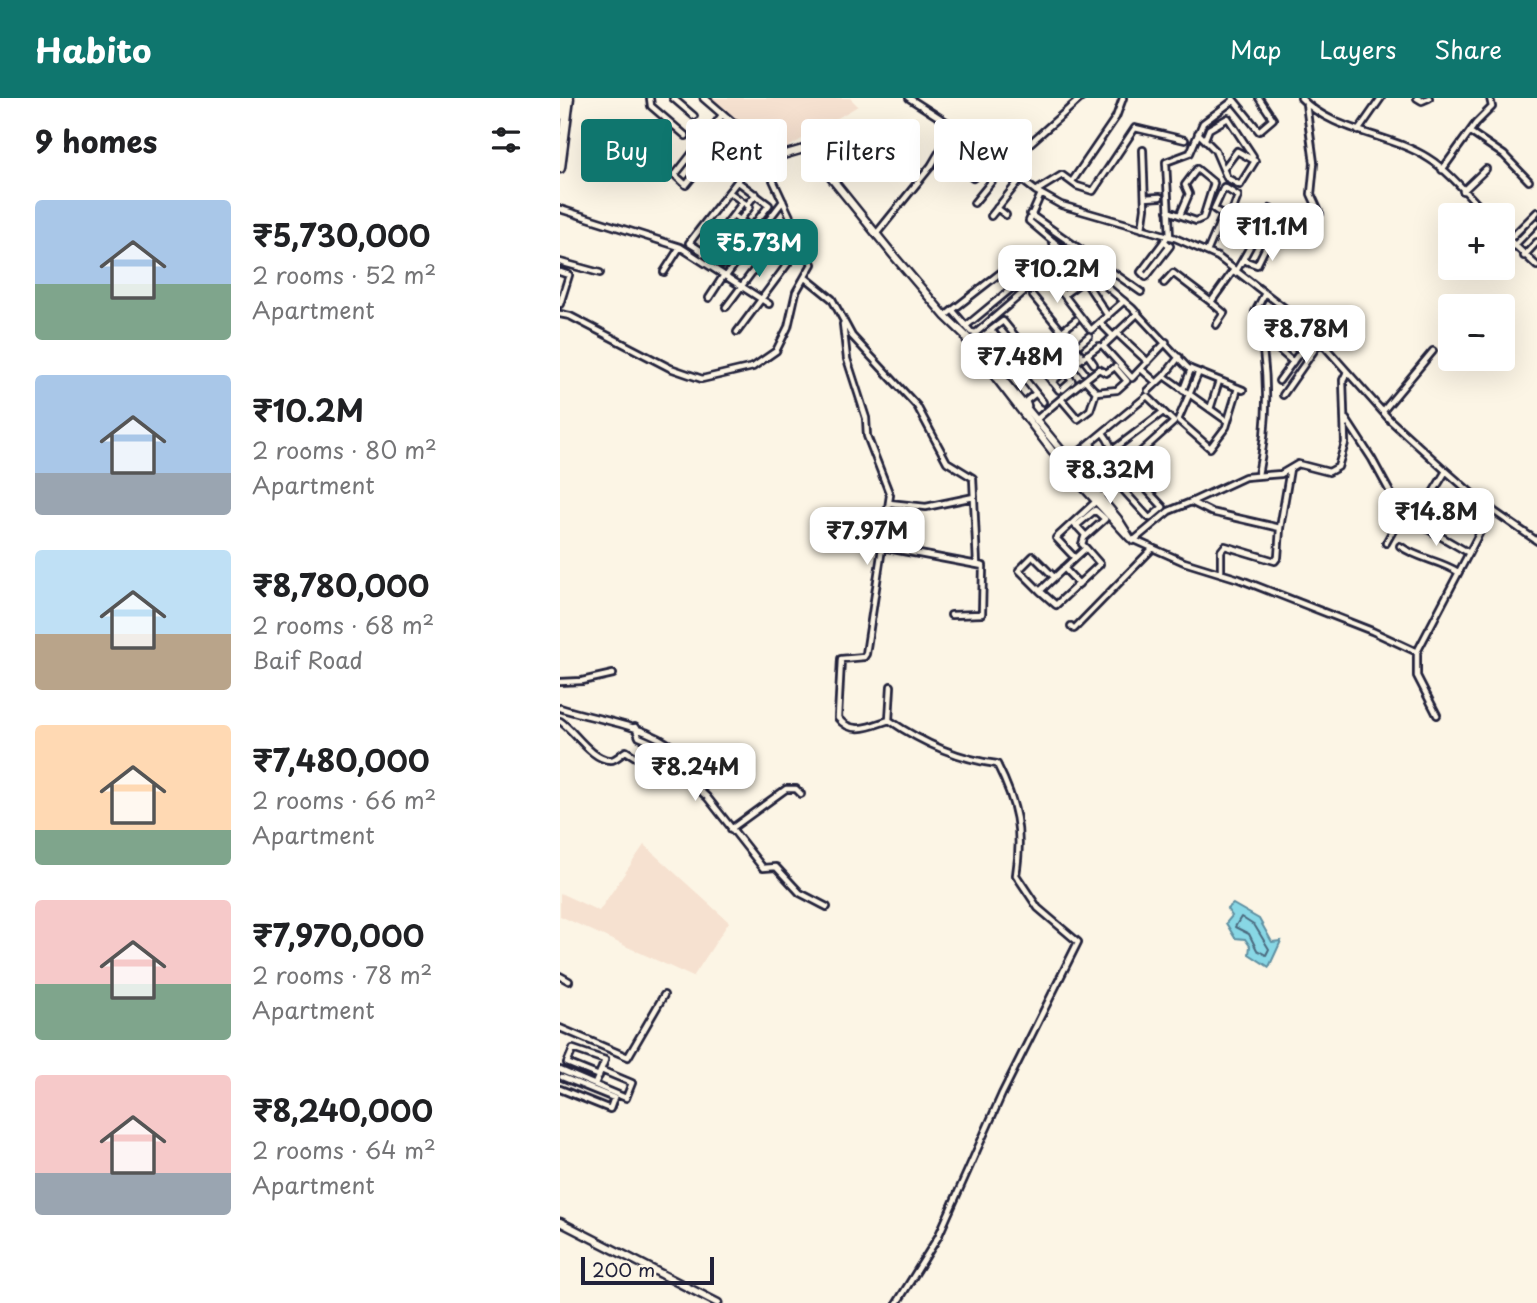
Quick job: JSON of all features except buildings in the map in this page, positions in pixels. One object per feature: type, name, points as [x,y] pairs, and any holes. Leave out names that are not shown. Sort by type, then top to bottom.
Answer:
[{"type":"highway","points":[[560,115],[562,98]]},
{"type":"highway","points":[[560,168],[569,98]]},
{"type":"street","points":[[650,98],[651,106],[686,136]]},
{"type":"street","points":[[673,98],[694,116]]},
{"type":"street","points":[[704,98],[723,119]]},
{"type":"street","points":[[909,98],[942,119]]},
{"type":"street","points":[[919,104],[923,98]]},
{"type":"street","points":[[1032,142],[1082,98]]},
{"type":"street","points":[[1073,180],[1116,117],[1123,98]]},
{"type":"street","points":[[1164,241],[1170,246],[1146,277],[1141,272],[1164,241],[1169,236],[1166,162],[1190,153],[1203,124],[1233,99],[1259,131],[1273,119],[1259,98]]},
{"type":"street","points":[[1301,98],[1359,131],[1403,145],[1430,159],[1474,203]]},
{"type":"street","points":[[1359,131],[1381,98]]},
{"type":"street","points":[[1417,98],[1422,101],[1429,98]]},
{"type":"street","points":[[1443,170],[1492,107],[1490,98]]},
{"type":"street","points":[[1306,103],[1314,163],[1311,194],[1320,214]]},
{"type":"street","points":[[1198,133],[1225,167],[1227,178],[1240,185],[1255,161],[1228,118],[1209,129],[1205,140]]},
{"type":"street","points":[[1185,140],[1135,128],[1093,191],[1077,186],[1073,180],[1058,176],[1038,192],[1029,221],[1138,313],[1191,369],[1240,389],[1226,427],[1210,448],[1178,420],[1191,396],[1198,374]]},
{"type":"street","points":[[1470,132],[1504,155],[1529,181]]},
{"type":"street","points":[[787,154],[807,148],[1067,465],[1129,532],[1131,540]]},
{"type":"street","points":[[1142,229],[1145,198],[1143,150]]},
{"type":"street","points":[[1225,167],[1237,151],[1253,157]]},
{"type":"street","points":[[877,233],[934,161]]},
{"type":"street","points":[[686,162],[675,176],[686,186],[689,182]]},
{"type":"street","points":[[1168,211],[1180,215],[1198,221],[1205,214],[1214,183],[1196,169],[1186,182],[1189,192],[1180,215]]},
{"type":"street","points":[[1463,191],[1486,169]]},
{"type":"street","points":[[736,182],[689,243],[723,264],[769,205],[738,182]]},
{"type":"street","points":[[560,314],[570,316],[682,373],[702,379],[753,367],[767,360],[783,341],[796,292],[812,264],[774,182]]},
{"type":"street","points":[[974,202],[989,182]]},
{"type":"street","points":[[990,216],[1018,182]]},
{"type":"street","points":[[1027,182],[1038,192],[1061,205],[1169,236],[1207,252],[1265,293],[1313,334],[1382,411],[1446,471],[1537,541]]},
{"type":"street","points":[[1224,187],[1238,195],[1230,216],[1223,215],[1214,209],[1224,187]]},
{"type":"street","points":[[729,192],[750,207],[740,220]]},
{"type":"street","points":[[703,254],[733,215],[756,194]]},
{"type":"street","points":[[1145,198],[1160,197]]},
{"type":"street","points":[[709,298],[783,201]]},
{"type":"street","points":[[997,208],[1006,215]]},
{"type":"street","points":[[560,209],[680,247],[768,304]]},
{"type":"street","points":[[1211,302],[1243,260],[1270,209],[1282,214],[1257,265],[1243,260]]},
{"type":"street","points":[[1515,234],[1537,212]]},
{"type":"street","points":[[733,215],[752,228]]},
{"type":"street","points":[[1030,215],[1141,292]]},
{"type":"street","points":[[1207,252],[1223,215]]},
{"type":"street","points":[[726,307],[792,219]]},
{"type":"street","points":[[1515,245],[1537,222]]},
{"type":"street","points":[[1053,241],[1054,250],[1083,277],[1108,316]]},
{"type":"street","points":[[1524,256],[1537,242]]},
{"type":"street","points":[[737,332],[804,243]]},
{"type":"street","points":[[664,272],[680,247]]},
{"type":"street","points":[[1515,247],[1537,267]]},
{"type":"street","points":[[945,316],[954,312],[1022,256],[1027,257],[1041,280],[976,332],[966,326],[954,312]]},
{"type":"street","points":[[1036,260],[1091,330],[1124,301]]},
{"type":"street","points":[[560,262],[600,273]]},
{"type":"street","points":[[966,326],[1035,269]]},
{"type":"street","points":[[1065,294],[1083,277],[1086,270]]},
{"type":"street","points":[[560,272],[569,275],[560,304]]},
{"type":"street","points":[[1164,283],[1173,273],[1211,302],[1224,313],[1216,325]]},
{"type":"street","points":[[806,278],[836,303],[843,324],[847,359],[866,418],[867,436],[886,481],[890,503],[866,654],[864,657],[841,659],[838,718],[848,728],[860,729],[889,720],[918,738],[968,761],[997,764],[1007,785],[1022,839],[1017,875],[1038,908],[1078,942],[1002,1094],[938,1237],[897,1303]]},
{"type":"street","points":[[1258,475],[1268,414],[1265,354],[1255,312],[1265,293]]},
{"type":"street","points":[[1032,296],[1094,363]]},
{"type":"street","points":[[1001,297],[1009,306]]},
{"type":"street","points":[[1138,313],[1103,346],[1132,378],[1166,342]]},
{"type":"street","points":[[1000,381],[1076,320]]},
{"type":"street","points":[[977,341],[1003,321],[1061,390],[1072,381],[1043,346]]},
{"type":"street","points":[[1100,323],[1148,362]]},
{"type":"street","points":[[843,324],[862,349],[917,405],[947,462],[973,478],[977,564]]},
{"type":"street","points":[[991,330],[1043,402]]},
{"type":"street","points":[[1279,381],[1313,334]]},
{"type":"street","points":[[1076,346],[1089,336]]},
{"type":"street","points":[[1283,340],[1301,350]]},
{"type":"street","points":[[1283,395],[1320,342]]},
{"type":"street","points":[[1052,382],[1099,346]]},
{"type":"street","points":[[1277,348],[1293,362]]},
{"type":"street","points":[[1382,411],[1433,351]]},
{"type":"street","points":[[1148,391],[1179,357]]},
{"type":"street","points":[[1045,373],[1057,362]]},
{"type":"street","points":[[1076,362],[1084,372]]},
{"type":"street","points":[[1033,421],[1099,369],[1106,373],[1115,368],[1127,381],[1117,390],[1096,392]]},
{"type":"street","points":[[1141,369],[1157,383]]},
{"type":"street","points":[[1183,390],[1191,369]]},
{"type":"street","points":[[1131,540],[1168,511],[1228,483],[1258,475],[1274,475],[1303,464],[1329,472],[1338,467],[1345,443],[1343,380],[1346,373]]},
{"type":"street","points":[[1164,376],[1227,421]]},
{"type":"street","points":[[1085,380],[1096,392]]},
{"type":"street","points":[[1210,409],[1219,381]]},
{"type":"street","points":[[1061,399],[1078,419],[1090,410],[1096,392]]},
{"type":"street","points":[[1028,406],[1026,401],[1036,393]]},
{"type":"street","points":[[1067,465],[1147,396],[1174,422],[1123,468],[1113,457]]},
{"type":"street","points":[[1114,449],[1163,412]]},
{"type":"street","points":[[1345,418],[1372,458],[1402,514],[1469,553]]},
{"type":"street","points":[[1090,443],[1095,460],[1091,478],[1107,483],[1112,475],[1114,449],[1103,433]]},
{"type":"street","points":[[1221,573],[1222,551],[1225,546],[1275,561],[1278,556],[1290,468]]},
{"type":"street","points":[[1118,485],[1129,471]]},
{"type":"street","points":[[1415,522],[1446,471]]},
{"type":"street","points":[[1074,524],[1098,499],[1118,485],[1135,477],[1163,507],[1150,518],[1118,485]]},
{"type":"street","points":[[890,503],[926,507],[974,497]]},
{"type":"street","points":[[1191,502],[1211,512],[1280,528]]},
{"type":"street","points":[[1437,715],[1417,676],[1417,652],[1492,509]]},
{"type":"street","points":[[1054,577],[1033,556],[1019,570],[1056,605],[1100,564],[1082,544],[1105,519],[1095,510],[1056,538],[1075,558]]},
{"type":"street","points":[[1386,543],[1402,514]]},
{"type":"street","points":[[1074,524],[1086,537]]},
{"type":"street","points":[[1131,540],[1372,631],[1417,652]]},
{"type":"street","points":[[1400,546],[1414,556],[1438,561],[1458,572]]},
{"type":"street","points":[[882,547],[984,566],[982,614],[951,615]]},
{"type":"street","points":[[1040,591],[1086,548]]},
{"type":"street","points":[[1071,626],[1074,629],[1152,549]]},
{"type":"street","points":[[1064,568],[1079,584]]},
{"type":"street","points":[[560,682],[582,681],[613,674]]},
{"type":"street","points":[[889,720],[891,686]]},
{"type":"street","points":[[560,708],[635,727],[672,743],[690,762],[683,772],[684,776],[707,797],[763,868],[779,869],[800,893],[827,907]]},
{"type":"street","points":[[560,721],[582,744],[607,759],[614,759],[626,751],[667,777]]},
{"type":"street","points":[[635,727],[639,737],[653,743]]},
{"type":"street","points":[[730,829],[786,789],[796,789],[801,794]]},
{"type":"street","points":[[560,976],[569,981]]},
{"type":"street","points":[[560,1028],[628,1057],[664,995]]},
{"type":"street","points":[[560,1070],[626,1098],[632,1083],[600,1073],[567,1063],[573,1049],[606,1060],[600,1073],[595,1084]]},
{"type":"street","points":[[560,1089],[610,1109],[614,1098],[561,1078]]},
{"type":"street","points":[[560,1222],[718,1303]]},
{"type":"shaded area","points":[[707,98],[850,98],[858,106],[836,119],[801,119],[801,140],[787,148],[787,119],[733,119]]},
{"type":"shaded area","points":[[644,845],[729,922],[693,977],[560,916],[560,893],[599,911]]},
{"type":"water","points":[[1233,904],[1259,919],[1272,942],[1281,941],[1269,967],[1249,954],[1250,946],[1245,939],[1235,938],[1226,923],[1232,916],[1227,909]]}]
